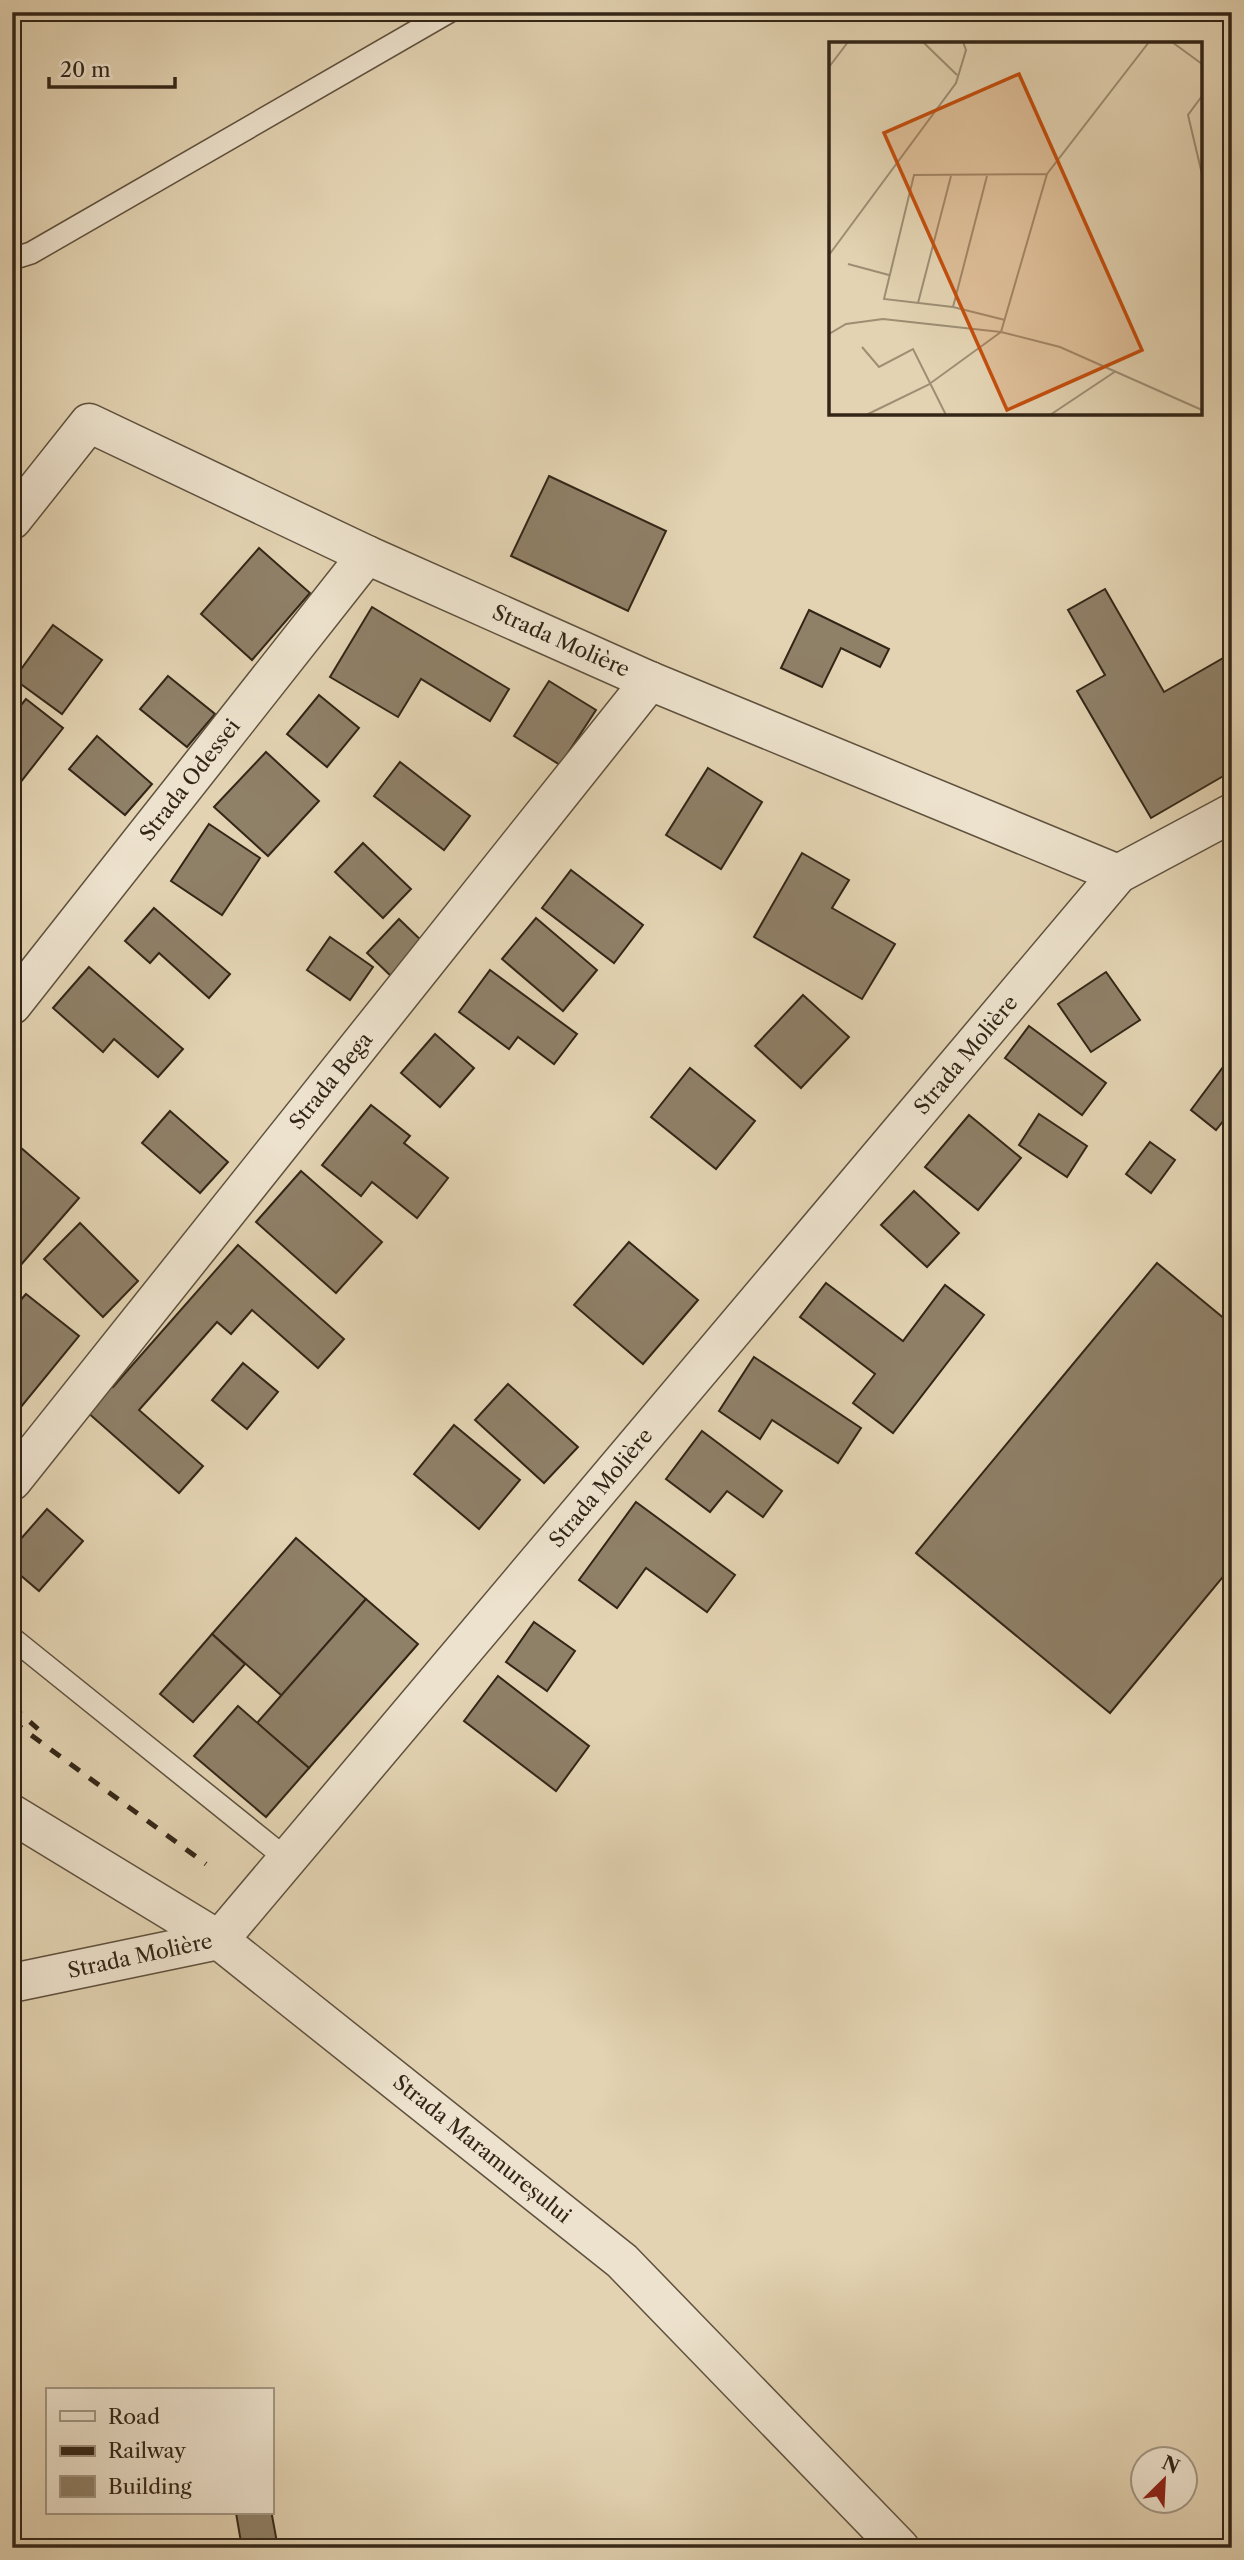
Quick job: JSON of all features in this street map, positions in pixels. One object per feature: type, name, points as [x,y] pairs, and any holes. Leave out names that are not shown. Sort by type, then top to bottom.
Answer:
[{"type":"street","name":"Strada Molière","points":[[12,520],[89,423],[367,555],[650,681],[1118,874]]},
{"type":"street","name":"Strada Odessei","points":[[12,1005],[367,555]]},
{"type":"street","name":"Strada Bega","points":[[12,1481],[650,681]]},
{"type":"street","name":"Strada Molière","points":[[12,1983],[219,1940],[1118,874],[1232,813]]},
{"type":"street","name":"Strada Maramureșului","points":[[12,1814],[219,1940],[622,2261],[900,2548]]},
{"type":"lane","points":[[12,259],[31,253],[449,12]]},
{"type":"lane","points":[[12,1638],[288,1860]]},
{"type":"building","points":[[549,476],[666,531],[628,611],[511,556]]},
{"type":"building","points":[[259,548],[310,593],[252,660],[201,614]]},
{"type":"building","points":[[1105,589],[1164,692],[1232,653],[1232,771],[1151,818],[1077,691],[1105,675],[1068,610]]},
{"type":"building","points":[[372,607],[509,689],[490,721],[421,679],[398,717],[330,677]]},
{"type":"building","points":[[809,610],[889,649],[880,667],[841,648],[822,687],[781,668]]},
{"type":"building","points":[[53,625],[102,660],[62,714],[14,679]]},
{"type":"building","points":[[168,676],[215,714],[187,747],[140,709]]},
{"type":"building","points":[[549,681],[596,710],[560,765],[514,736]]},
{"type":"building","points":[[319,695],[359,728],[327,767],[287,734]]},
{"type":"building","points":[[26,699],[63,728],[16,788],[12,785],[12,716]]},
{"type":"building","points":[[97,736],[152,784],[125,815],[69,769]]},
{"type":"building","points":[[266,752],[319,801],[268,856],[214,807]]},
{"type":"building","points":[[400,762],[470,816],[444,850],[374,796]]},
{"type":"building","points":[[708,768],[762,802],[721,869],[666,835]]},
{"type":"building","points":[[209,824],[260,858],[222,915],[171,881]]},
{"type":"building","points":[[363,843],[411,889],[383,918],[335,872]]},
{"type":"building","points":[[802,853],[849,880],[832,908],[895,944],[862,999],[754,937]]},
{"type":"building","points":[[571,870],[643,925],[614,963],[542,908]]},
{"type":"building","points":[[154,908],[230,974],[209,998],[159,953],[150,963],[125,941]]},
{"type":"building","points":[[536,918],[597,970],[563,1011],[502,959]]},
{"type":"building","points":[[399,919],[426,945],[394,979],[367,953]]},
{"type":"building","points":[[330,937],[373,967],[350,1000],[307,970]]},
{"type":"building","points":[[89,967],[183,1049],[158,1077],[114,1039],[103,1052],[53,1008]]},
{"type":"building","points":[[490,970],[577,1034],[554,1064],[518,1037],[509,1049],[459,1012]]},
{"type":"building","points":[[1106,972],[1140,1020],[1091,1052],[1058,1004]]},
{"type":"building","points":[[803,995],[849,1037],[801,1088],[755,1046]]},
{"type":"building","points":[[1029,1026],[1106,1083],[1082,1115],[1005,1058]]},
{"type":"building","points":[[435,1034],[474,1068],[440,1107],[401,1073]]},
{"type":"building","points":[[1232,1055],[1232,1118],[1228,1115],[1216,1130],[1191,1110]]},
{"type":"building","points":[[690,1068],[755,1121],[716,1169],[651,1117]]},
{"type":"building","points":[[371,1105],[410,1136],[404,1143],[448,1178],[417,1218],[372,1182],[361,1196],[322,1165]]},
{"type":"building","points":[[170,1111],[228,1162],[200,1193],[142,1143]]},
{"type":"building","points":[[1039,1114],[1087,1146],[1067,1177],[1019,1145]]},
{"type":"building","points":[[969,1115],[1021,1158],[978,1210],[925,1167]]},
{"type":"building","points":[[12,1140],[79,1198],[19,1267],[12,1261]]},
{"type":"building","points":[[1150,1142],[1175,1160],[1151,1193],[1126,1174]]},
{"type":"building","points":[[301,1171],[382,1242],[336,1293],[256,1222]]},
{"type":"building","points":[[914,1191],[959,1233],[927,1267],[881,1225]]},
{"type":"building","points":[[80,1223],[138,1281],[103,1317],[44,1259]]},
{"type":"building","points":[[629,1242],[698,1300],[643,1364],[574,1305]]},
{"type":"building","points":[[238,1245],[344,1339],[318,1368],[252,1310],[231,1334],[217,1322],[139,1410],[203,1466],[179,1493],[78,1404],[102,1377],[113,1387]]},
{"type":"building","points":[[1157,1263],[1232,1325],[1232,1566],[1110,1713],[916,1553]]},
{"type":"building","points":[[826,1283],[903,1341],[945,1285],[984,1315],[893,1433],[853,1403],[875,1374],[800,1317]]},
{"type":"building","points":[[26,1294],[79,1336],[12,1418],[12,1347],[20,1337],[12,1331],[12,1310]]},
{"type":"building","points":[[754,1357],[861,1428],[838,1463],[772,1420],[760,1439],[719,1411]]},
{"type":"building","points":[[243,1363],[278,1392],[247,1429],[212,1400]]},
{"type":"building","points":[[508,1384],[578,1447],[544,1483],[475,1420]]},
{"type":"building","points":[[454,1425],[520,1480],[479,1529],[414,1474]]},
{"type":"building","points":[[702,1431],[782,1491],[763,1517],[727,1491],[710,1512],[666,1479]]},
{"type":"building","points":[[636,1502],[735,1575],[707,1612],[646,1568],[617,1608],[579,1580]]},
{"type":"building","points":[[47,1509],[83,1541],[39,1591],[12,1568],[12,1549]]},
{"type":"building","points":[[296,1538],[366,1599],[282,1696],[212,1634]]},
{"type":"building","points":[[366,1599],[418,1644],[309,1768],[257,1723]]},
{"type":"building","points":[[534,1622],[575,1651],[547,1691],[506,1662]]},
{"type":"building","points":[[212,1634],[245,1664],[193,1722],[160,1694]]},
{"type":"building","points":[[498,1676],[589,1746],[556,1791],[464,1721]]},
{"type":"building","points":[[238,1706],[309,1768],[266,1817],[194,1756]]},
{"type":"building","points":[[236,2514],[272,2514],[278,2548],[242,2548]]},
{"type":"railway","points":[[12,1706],[38,1729]]},
{"type":"railway","points":[[12,1721],[206,1864]]}]
